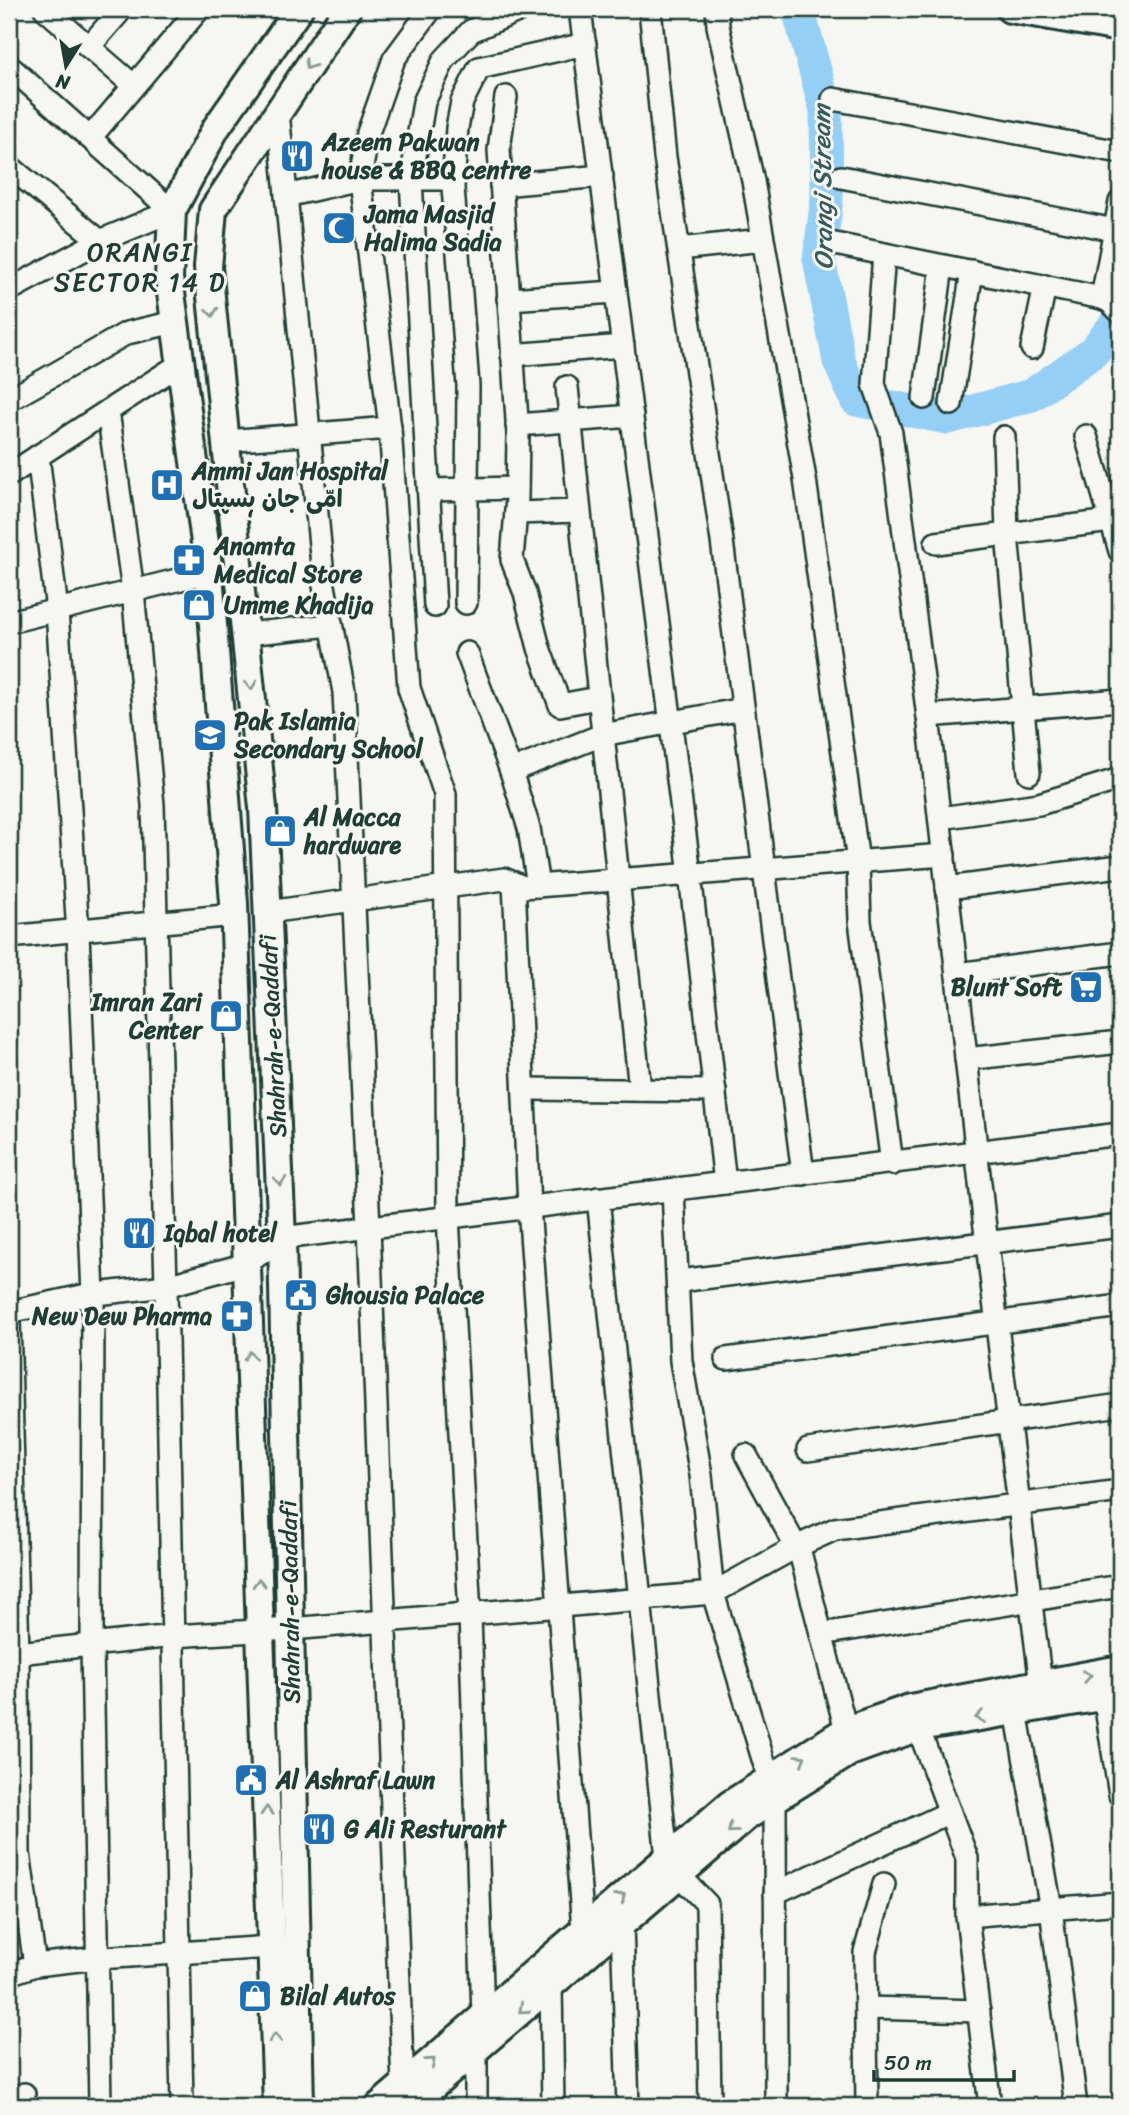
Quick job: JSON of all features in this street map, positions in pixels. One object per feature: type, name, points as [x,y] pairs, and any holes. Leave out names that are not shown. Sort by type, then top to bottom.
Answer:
[{"type":"main road","name":"Shahrah-e-Qaddafi","points":[[277,2106],[235,915],[209,572],[169,278],[172,211],[216,128],[299,9]]},
{"type":"main road","name":"Shahrah-e-Qaddafi","points":[[300,2106],[282,1238],[263,808],[208,267],[212,210],[347,9]]},
{"type":"main road","points":[[1010,9],[1053,12],[1120,28]]},
{"type":"main road","points":[[772,1789],[846,1730],[915,1718],[1041,1685],[1120,1670]]},
{"type":"main road","points":[[379,2106],[406,2096],[476,2050],[551,1986],[622,1924],[729,1805],[772,1789],[915,1718],[1016,1711],[1112,1695]]},
{"type":"main road","points":[[406,2096],[483,2017],[583,1930],[673,1867]]},
{"type":"street","points":[[45,9],[133,85]]},
{"type":"street","points":[[89,47],[122,9]]},
{"type":"street","points":[[90,138],[199,9]]},
{"type":"street","points":[[430,9],[394,59],[368,133],[360,179],[390,428],[409,688],[445,794],[448,1217],[470,1614],[483,2017],[476,2050],[476,2106]]},
{"type":"street","points":[[435,606],[411,180],[424,102],[444,60],[471,31],[522,9]]},
{"type":"street","points":[[580,9],[690,874],[726,1183]]},
{"type":"street","points":[[650,9],[665,157],[722,541],[803,1174]]},
{"type":"street","points":[[717,9],[718,26],[753,181],[805,479],[858,862],[860,921],[892,1164]]},
{"type":"street","points":[[466,603],[468,386],[453,179],[462,102],[479,68],[585,44]]},
{"type":"street","points":[[9,66],[172,211],[100,241],[10,288]]},
{"type":"street","points":[[506,97],[499,150],[517,425],[517,488],[512,560],[560,705],[598,698]]},
{"type":"street","points":[[833,99],[1120,152]]},
{"type":"street","points":[[278,112],[324,586],[344,692],[406,2096]]},
{"type":"street","points":[[9,166],[100,241]]},
{"type":"street","points":[[501,186],[601,176]]},
{"type":"street","points":[[841,177],[1115,230]]},
{"type":"street","points":[[286,196],[360,179],[453,179]]},
{"type":"street","points":[[835,244],[1045,286],[1110,303],[1115,230],[1120,202]]},
{"type":"street","points":[[679,249],[763,240]]},
{"type":"street","points":[[884,254],[874,384],[891,433],[928,716],[976,1154],[1041,1685]]},
{"type":"street","points":[[924,398],[942,265]]},
{"type":"street","points":[[951,404],[972,271]]},
{"type":"street","points":[[1032,348],[1045,286]]},
{"type":"street","points":[[508,299],[616,292]]},
{"type":"street","points":[[9,400],[127,334],[175,322]]},
{"type":"street","points":[[512,355],[623,346]]},
{"type":"street","points":[[9,475],[180,364]]},
{"type":"street","points":[[567,387],[640,1090]]},
{"type":"street","points":[[108,411],[133,591],[153,806],[166,1286],[182,2106]]},
{"type":"street","points":[[517,425],[632,416]]},
{"type":"street","points":[[226,440],[390,428]]},
{"type":"street","points":[[1086,436],[1120,551]]},
{"type":"street","points":[[1004,437],[1007,534],[1029,773]]},
{"type":"street","points":[[38,456],[57,610],[78,929],[93,1294],[92,1645],[100,2106]]},
{"type":"street","points":[[430,490],[517,488]]},
{"type":"street","points":[[516,513],[579,511]]},
{"type":"street","points":[[936,543],[1111,521]]},
{"type":"street","points":[[9,622],[209,572]]},
{"type":"street","points":[[246,634],[331,625]]},
{"type":"street","points":[[467,653],[529,828],[538,886]]},
{"type":"street","points":[[928,716],[1120,700]]},
{"type":"street","points":[[511,771],[602,735],[743,709]]},
{"type":"street","points":[[940,818],[1039,804],[1120,779]]},
{"type":"street","points":[[268,912],[504,879],[523,887],[944,855]]},
{"type":"street","points":[[947,888],[1120,866]]},
{"type":"street","points":[[514,883],[529,1207],[583,1930]]},
{"type":"street","points":[[9,937],[235,915]]},
{"type":"street","points":[[957,974],[1120,953]]},
{"type":"street","points":[[966,1059],[1120,1042]]},
{"type":"street","points":[[524,1089],[715,1091]]},
{"type":"street","points":[[9,1312],[93,1294],[166,1286],[246,1264],[282,1238],[1120,1135]]},
{"type":"street","points":[[673,1190],[681,1361],[701,1475],[713,1593],[772,1789],[776,2106]]},
{"type":"street","points":[[597,1199],[639,1599],[673,1867],[707,1904],[710,2106]]},
{"type":"street","points":[[679,1281],[1120,1226]]},
{"type":"street","points":[[726,1359],[1120,1306]]},
{"type":"street","points":[[9,1319],[18,1653],[13,1677],[19,1853],[35,1965]]},
{"type":"street","points":[[808,1450],[1120,1405]]},
{"type":"street","points":[[746,1455],[800,1556],[846,1730]]},
{"type":"street","points":[[18,1653],[173,1636],[291,1629],[713,1593],[796,1547],[835,1529],[1120,1491]]},
{"type":"street","points":[[821,1634],[1120,1586]]},
{"type":"street","points":[[1112,1695],[1120,1795]]},
{"type":"street","points":[[1016,1711],[1051,1909],[1076,2106]]},
{"type":"street","points":[[915,1718],[967,1858],[967,1916],[990,2106]]},
{"type":"street","points":[[775,1893],[950,1812]]},
{"type":"street","points":[[867,2106],[865,1952],[884,1884]]},
{"type":"street","points":[[967,1916],[1120,1903]]},
{"type":"street","points":[[622,1924],[628,2106]]},
{"type":"street","points":[[9,1974],[35,1965],[98,1958],[272,1947]]},
{"type":"street","points":[[551,1986],[553,2106]]},
{"type":"street","points":[[866,2008],[979,2011]]},
{"type":"waterway","name":"Orangi Stream","points":[[798,9],[826,110],[827,199],[819,259],[839,361],[856,400],[948,418],[1032,395],[1093,352],[1120,319]]},
{"type":"place","name":"Azeem Pakwan house & BBQ centre","points":[[297,156]]},
{"type":"place","name":"Jama Masjid Halima Sadia","points":[[339,228]]},
{"type":"place","name":"Ammi Jan Hospital امّی جان ہسپتال","points":[[167,485]]},
{"type":"place","name":"Anamta Medical Store","points":[[189,560]]},
{"type":"place","name":"Umme Khadija","points":[[199,605]]},
{"type":"place","name":"Pak Islamia Secondary School","points":[[210,735]]},
{"type":"place","name":"Al Macca hardware","points":[[280,831]]},
{"type":"place","name":"Blunt Soft","points":[[1086,987]]},
{"type":"place","name":"Imran Zari Center","points":[[226,1016]]},
{"type":"place","name":"Iqbal hotel","points":[[139,1233]]},
{"type":"place","name":"Ghousia Palace","points":[[301,1295]]},
{"type":"place","name":"New Dew Pharma","points":[[237,1316]]},
{"type":"place","name":"Al Ashraf Lawn","points":[[251,1780]]},
{"type":"place","name":"G Ali Resturant","points":[[319,1829]]},
{"type":"place","name":"Bilal Autos","points":[[255,1996]]},
{"type":"district","name":"ORANGI SECTOR 14 D","points":[[140,267]]}]
